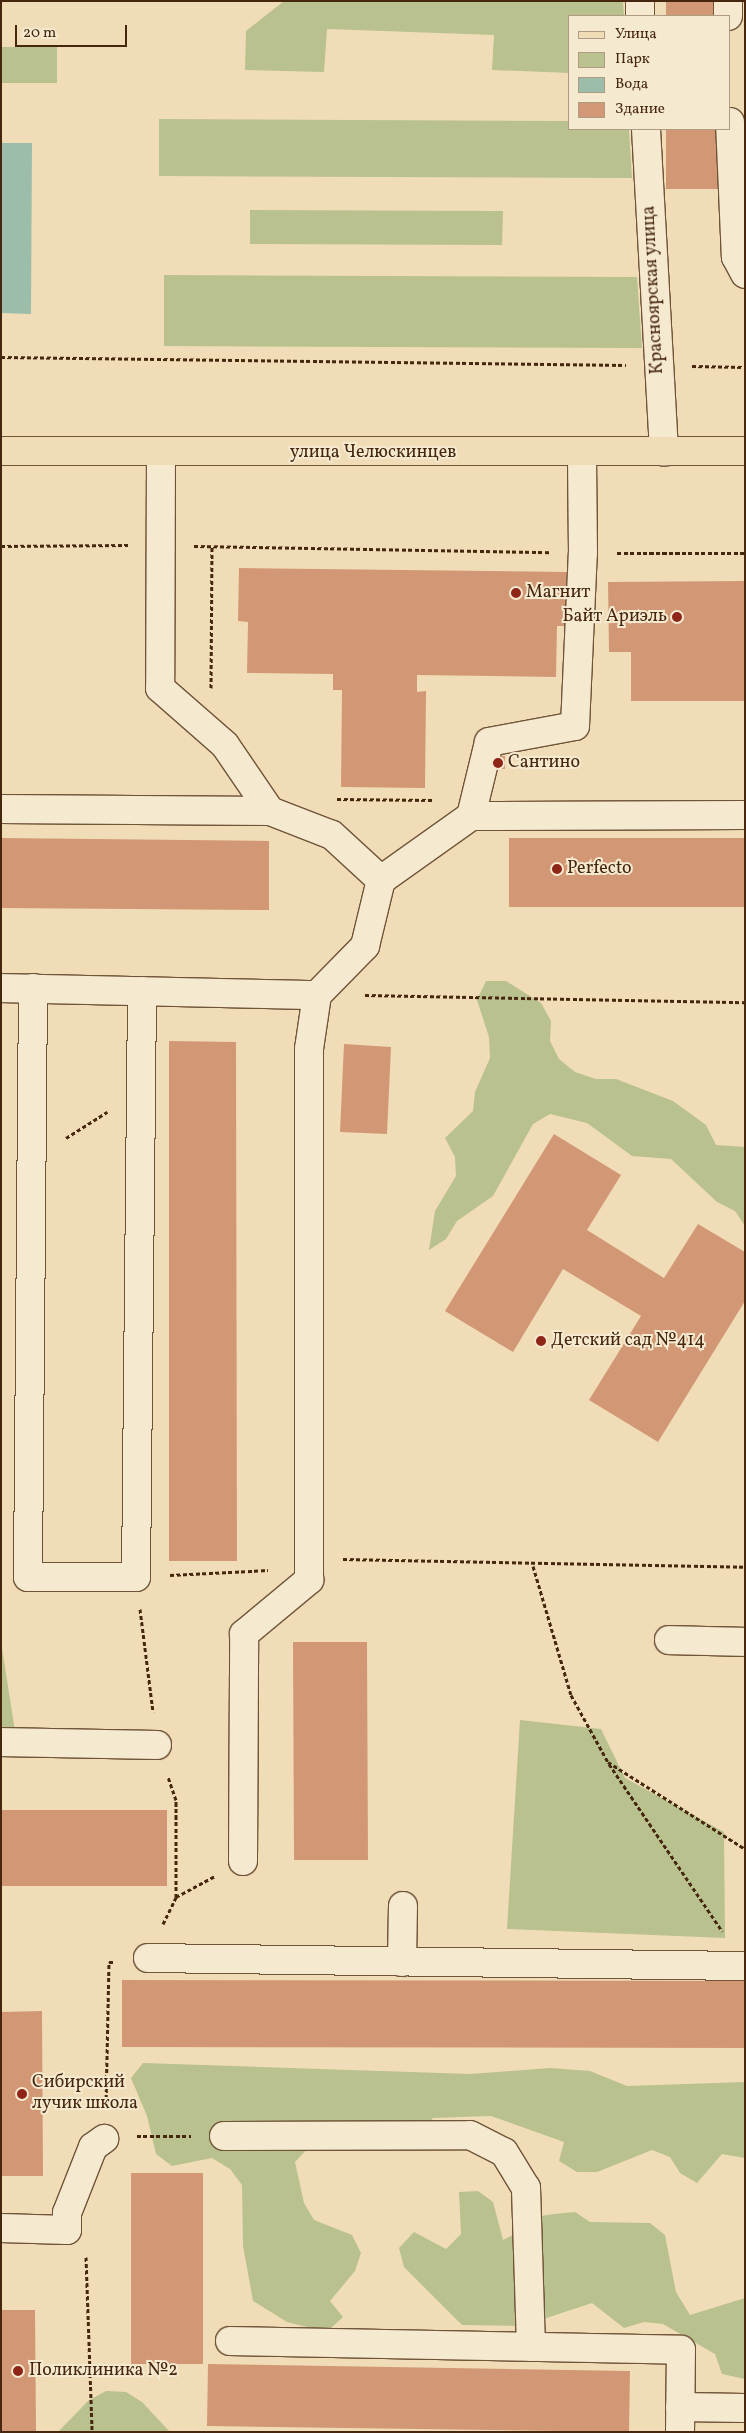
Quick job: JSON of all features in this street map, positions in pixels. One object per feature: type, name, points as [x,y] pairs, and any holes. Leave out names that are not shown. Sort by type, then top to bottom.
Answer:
[{"type":"main road","name":"улица Челюскинцев","points":[[1,451],[161,454],[745,451]]},
{"type":"street","points":[[640,1],[640,15]]},
{"type":"street","points":[[728,1],[728,15]]},
{"type":"street","name":"Красноярская улица","points":[[646,130],[664,451]]},
{"type":"street","points":[[730,130],[736,257],[745,274]]},
{"type":"street","points":[[243,1860],[244,1634],[309,1580],[310,1049],[316,995],[365,946],[381,880],[472,808],[489,742],[575,726],[583,553],[582,452]]},
{"type":"street","points":[[161,454],[160,688],[225,745],[270,811]]},
{"type":"street","points":[[472,808],[745,815]]},
{"type":"street","points":[[1,809],[270,811],[332,835],[381,880]]},
{"type":"street","points":[[1,988],[316,995]]},
{"type":"street","points":[[33,988],[28,1577],[136,1577],[142,991]]},
{"type":"street","points":[[669,1640],[745,1642]]},
{"type":"street","points":[[1,1742],[157,1745]]},
{"type":"street","points":[[402,1962],[403,1906]]},
{"type":"street","points":[[148,1958],[745,1966]]},
{"type":"street","points":[[224,2136],[470,2136],[504,2152],[526,2188],[531,2347]]},
{"type":"street","points":[[1,2228],[67,2230],[67,2213],[93,2147],[114,2138]]},
{"type":"street","points":[[230,2341],[681,2350],[680,2419],[745,2408]]},
{"type":"path","points":[[1,357],[745,367]]},
{"type":"path","points":[[1,546],[161,545]]},
{"type":"path","points":[[211,732],[212,546],[583,553],[745,553]]},
{"type":"path","points":[[329,799],[472,808]]},
{"type":"path","points":[[316,995],[745,1002]]},
{"type":"path","points":[[31,1160],[142,1090]]},
{"type":"path","points":[[224,2136],[114,2138],[109,1962],[148,1958],[176,1897],[176,1800],[157,1745],[136,1577],[310,1568],[336,1559],[533,1566],[745,1567]]},
{"type":"path","points":[[533,1566],[571,1695],[608,1762],[728,1940]]},
{"type":"path","points":[[608,1762],[745,1849]]},
{"type":"path","points":[[176,1897],[243,1860]]},
{"type":"path","points":[[88,2246],[92,2432]]},
{"type":"green space","points":[[284,1],[623,1],[624,15],[568,15],[568,73],[492,70],[494,35],[327,29],[324,72],[245,70],[246,31]]},
{"type":"green space","points":[[1,47],[57,47],[57,83],[1,83]]},
{"type":"green space","points":[[159,119],[568,121],[568,130],[629,130],[632,178],[159,176]]},
{"type":"green space","points":[[250,210],[503,211],[502,245],[250,244]]},
{"type":"green space","points":[[164,275],[637,277],[642,348],[164,346]]},
{"type":"green space","points":[[486,981],[506,981],[541,1003],[551,1021],[550,1041],[559,1059],[575,1072],[596,1079],[616,1079],[673,1101],[706,1125],[716,1145],[745,1147],[745,1226],[735,1211],[717,1202],[671,1159],[632,1156],[587,1123],[550,1114],[533,1124],[493,1196],[457,1221],[446,1239],[429,1250],[435,1211],[456,1176],[455,1157],[445,1138],[473,1111],[475,1092],[490,1058],[489,1037],[477,1000]]},
{"type":"green space","points":[[1,1642],[15,1731],[1,1731]]},
{"type":"green space","points":[[520,1720],[601,1729],[625,1778],[724,1832],[725,1938],[507,1929]]},
{"type":"green space","points":[[143,2063],[470,2074],[550,2068],[590,2071],[627,2086],[745,2082],[745,2158],[722,2154],[697,2183],[680,2173],[670,2157],[652,2150],[597,2172],[577,2172],[559,2161],[564,2142],[491,2116],[433,2118],[420,2134],[343,2151],[327,2142],[309,2147],[295,2162],[304,2203],[314,2220],[352,2235],[361,2253],[355,2271],[330,2301],[343,2317],[329,2330],[307,2327],[287,2322],[253,2301],[243,2246],[242,2185],[230,2169],[212,2158],[172,2166],[156,2154],[147,2116],[131,2078]]},
{"type":"green space","points":[[478,2191],[493,2202],[503,2240],[521,2231],[534,2217],[554,2214],[575,2212],[590,2222],[650,2223],[665,2235],[676,2292],[690,2315],[745,2298],[745,2379],[722,2374],[715,2354],[663,2324],[644,2322],[624,2328],[592,2303],[522,2326],[462,2325],[404,2267],[399,2248],[414,2232],[446,2249],[461,2234],[459,2192]]},
{"type":"green space","points":[[106,2391],[126,2392],[142,2402],[170,2432],[58,2432],[88,2401]]},
{"type":"water","points":[[1,143],[32,143],[31,314],[1,313]]},
{"type":"building","points":[[666,1],[723,1],[723,15],[666,15]]},
{"type":"building","points":[[666,130],[723,130],[722,189],[666,189]]},
{"type":"building","points":[[239,568],[567,572],[566,626],[557,626],[556,677],[417,675],[417,692],[426,691],[425,788],[341,787],[342,690],[333,690],[333,674],[247,673],[248,622],[238,621]]},
{"type":"building","name":"Байт Ариэль","points":[[745,581],[745,701],[631,701],[631,652],[609,652],[608,582]]},
{"type":"building","name":"Сантино","points":[[492,756],[505,756],[505,769],[492,769]]},
{"type":"building","points":[[1,838],[269,841],[269,910],[1,908]]},
{"type":"building","points":[[509,838],[745,838],[745,907],[509,907]]},
{"type":"building","points":[[169,1041],[236,1042],[237,1561],[169,1561]]},
{"type":"building","points":[[344,1044],[391,1047],[387,1134],[340,1132]]},
{"type":"building","points":[[554,1134],[621,1175],[587,1230],[664,1278],[698,1224],[745,1252],[745,1301],[658,1442],[589,1400],[641,1316],[563,1269],[513,1352],[445,1311]]},
{"type":"building","points":[[293,1642],[367,1642],[368,1860],[294,1860]]},
{"type":"building","points":[[1,1810],[167,1810],[167,1886],[1,1886]]},
{"type":"building","points":[[122,1980],[745,1981],[745,2048],[122,2047]]},
{"type":"building","name":"Сибирский лучик школа","points":[[42,2011],[43,2176],[1,2176],[1,2012]]},
{"type":"building","points":[[131,2173],[203,2173],[203,2364],[131,2364]]},
{"type":"building","name":"Поликлиника №2","points":[[1,2310],[35,2310],[36,2432],[1,2432]]},
{"type":"building","points":[[208,2364],[630,2371],[629,2432],[207,2426]]},
{"type":"place","name":"Магнит","points":[[516,593]]},
{"type":"place","name":"Байт Ариэль","points":[[677,617]]},
{"type":"place","name":"Сантино","points":[[498,763]]},
{"type":"place","name":"Perfecto","points":[[557,869]]},
{"type":"place","name":"Детский сад №414","points":[[541,1341]]},
{"type":"place","name":"Сибирский лучик школа","points":[[22,2094]]},
{"type":"place","name":"Поликлиника №2","points":[[18,2371]]}]
